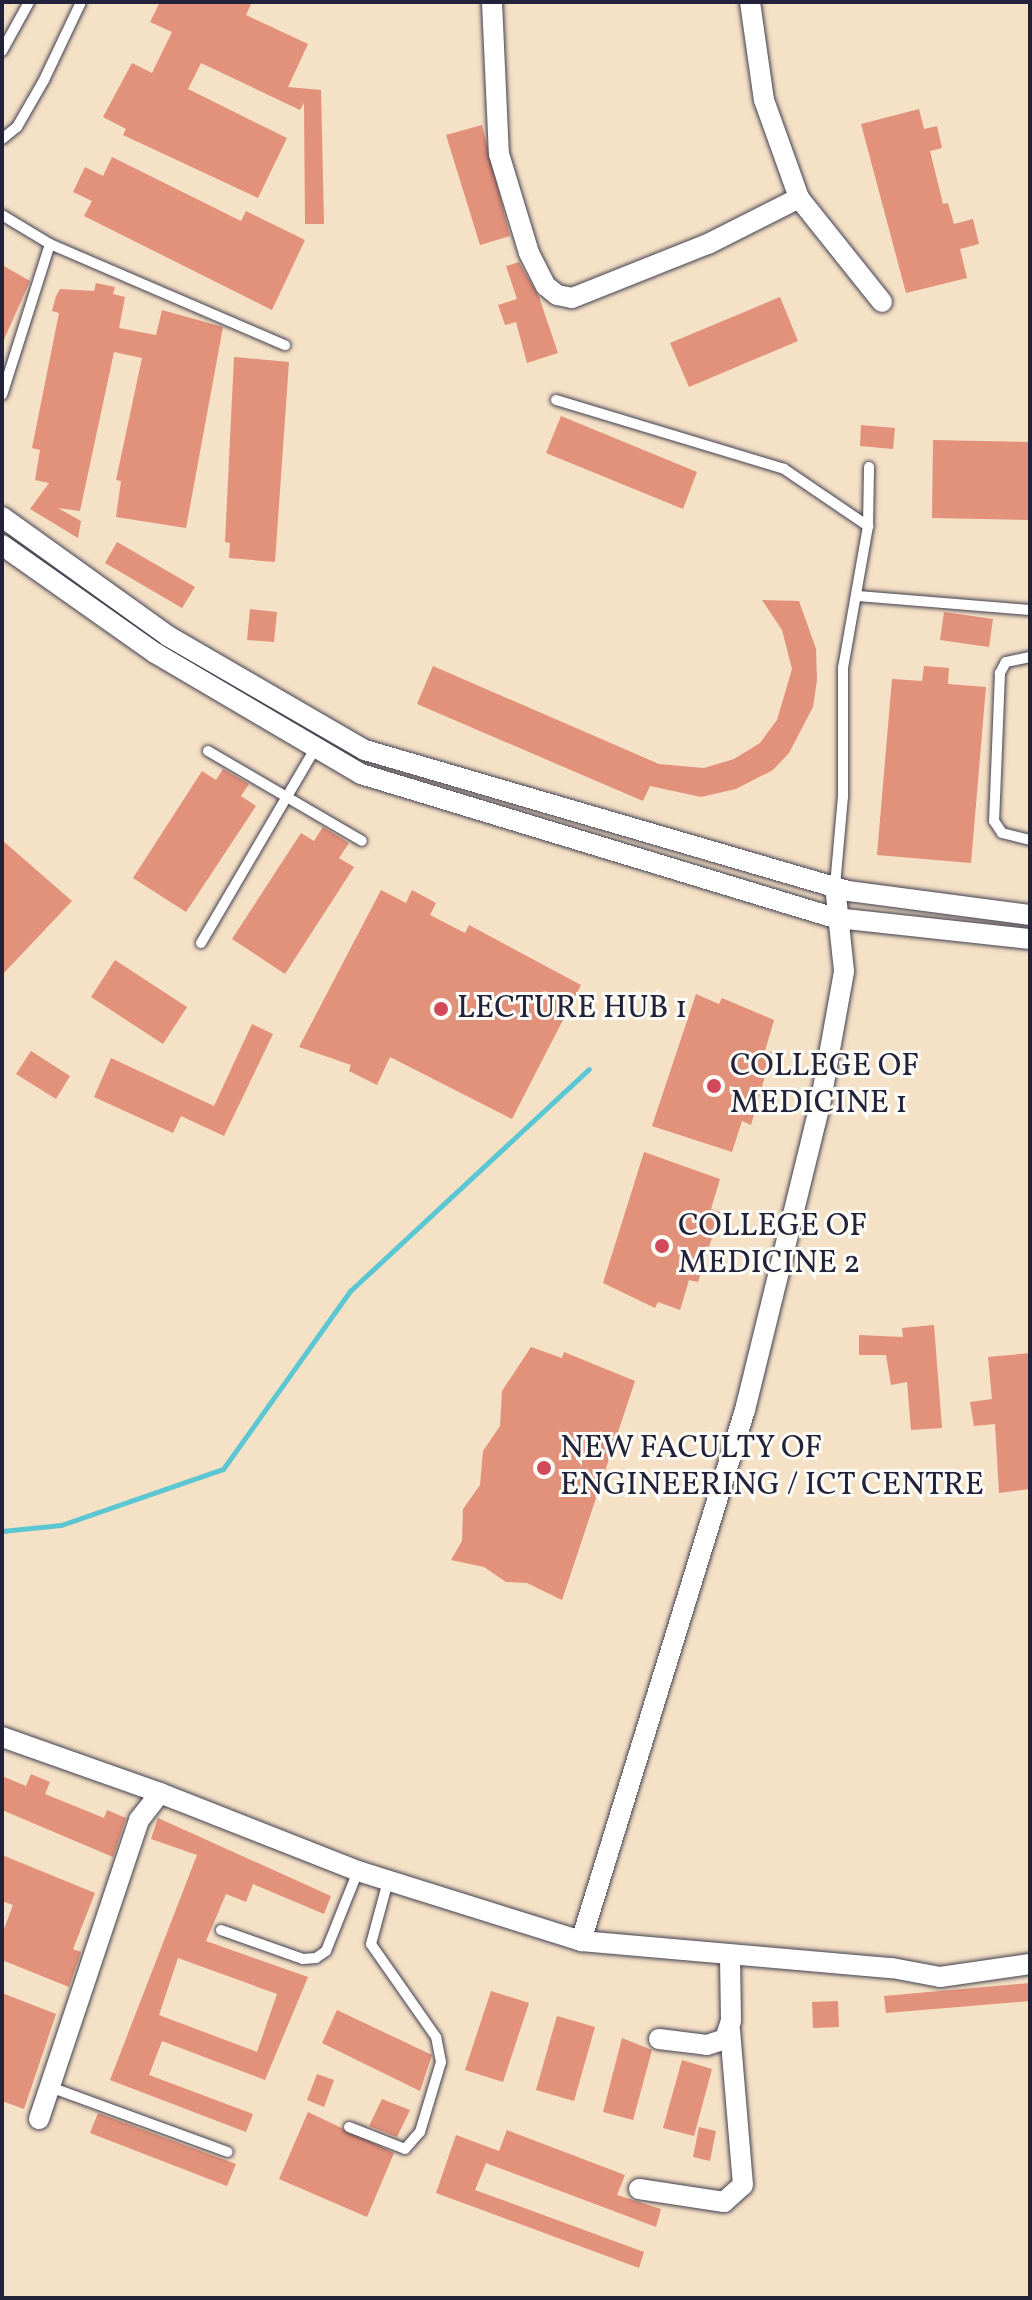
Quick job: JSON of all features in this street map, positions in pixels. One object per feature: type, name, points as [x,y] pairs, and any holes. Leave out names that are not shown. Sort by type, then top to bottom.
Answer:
[{"type":"street","points":[[492,2],[499,154],[529,253],[546,286],[557,295],[572,298],[708,244],[799,198]]},
{"type":"street","points":[[750,2],[764,100],[799,198],[882,302]]},
{"type":"street","points":[[2,517],[168,636],[365,750],[422,770],[835,886],[1030,915]]},
{"type":"street","points":[[2,545],[155,653],[361,774],[419,795],[600,844],[836,918],[1030,939]]},
{"type":"street","points":[[277,727],[287,707]]},
{"type":"street","points":[[581,1941],[745,1410],[820,1105],[844,971],[835,886]]},
{"type":"street","points":[[2,1737],[160,1793],[358,1871],[581,1941],[892,1968],[940,1977],[1030,1964]]},
{"type":"street","points":[[39,2119],[139,1820],[160,1793]]},
{"type":"street","points":[[639,2189],[724,2202],[743,2185],[730,2030],[730,1956]]},
{"type":"street","points":[[659,2039],[716,2044],[730,2030]]},
{"type":"lane","points":[[2,51],[29,2]]},
{"type":"lane","points":[[2,139],[17,127],[44,80],[81,2]]},
{"type":"lane","points":[[2,215],[50,244],[285,345]]},
{"type":"lane","points":[[2,395],[50,244]]},
{"type":"lane","points":[[556,400],[784,469],[868,526]]},
{"type":"lane","points":[[835,886],[843,797],[843,668],[868,526],[869,467]]},
{"type":"lane","points":[[858,596],[1029,610]]},
{"type":"lane","points":[[1030,657],[1006,662],[1000,673],[994,821],[1002,833],[1030,840]]},
{"type":"lane","points":[[201,943],[315,749]]},
{"type":"lane","points":[[208,751],[362,841]]},
{"type":"lane","points":[[221,1930],[303,1959],[316,1958],[326,1951],[358,1871]]},
{"type":"lane","points":[[349,2127],[405,2149],[420,2132],[441,2062],[436,2037],[371,1944],[388,1881]]},
{"type":"lane","points":[[50,2087],[228,2152]]},
{"type":"building","points":[[160,2],[252,2],[246,15],[308,44],[288,87],[321,90],[324,224],[305,224],[304,103],[300,110],[201,63],[188,89],[287,138],[258,198],[123,135],[126,129],[103,117],[132,63],[152,73],[172,32],[150,22]]},
{"type":"building","points":[[919,109],[924,129],[937,126],[942,148],[930,151],[943,204],[948,203],[954,224],[973,219],[979,244],[960,249],[967,278],[906,293],[861,124]]},
{"type":"building","points":[[482,125],[510,236],[480,245],[446,135]]},
{"type":"building","points":[[112,157],[241,221],[246,211],[305,240],[272,310],[84,216],[92,201],[73,192],[85,167],[103,176]]},
{"type":"building","points":[[519,262],[539,297],[558,353],[527,363],[516,322],[505,325],[498,305],[517,299],[506,266]]},
{"type":"building","points":[[2,265],[30,281],[2,344]]},
{"type":"building","points":[[96,283],[115,287],[113,294],[125,297],[119,328],[156,335],[162,310],[223,327],[186,528],[116,517],[121,481],[116,480],[142,358],[114,352],[80,511],[58,508],[81,521],[78,538],[30,509],[49,483],[35,480],[40,450],[32,448],[59,313],[52,311],[56,296],[60,289],[94,291]]},
{"type":"building","points":[[780,297],[798,341],[689,387],[670,343]]},
{"type":"building","points":[[234,357],[289,362],[275,562],[229,558],[230,543],[225,542]]},
{"type":"building","points":[[561,416],[697,472],[683,509],[546,453]]},
{"type":"building","points":[[861,425],[895,428],[893,449],[860,446]]},
{"type":"building","points":[[933,440],[1030,442],[1030,520],[932,518]]},
{"type":"building","points":[[117,542],[195,587],[182,608],[105,563]]},
{"type":"building","points":[[762,600],[799,601],[816,649],[817,680],[813,707],[789,753],[773,770],[736,789],[701,797],[650,786],[643,801],[417,704],[433,666],[659,764],[704,768],[734,759],[760,743],[777,720],[792,669],[782,630]]},
{"type":"building","points":[[250,609],[277,612],[274,642],[247,640]]},
{"type":"building","points":[[944,612],[993,619],[989,647],[940,640]]},
{"type":"building","points":[[924,666],[949,668],[948,684],[986,687],[971,863],[877,855],[892,679],[922,681]]},
{"type":"building","points":[[223,769],[249,784],[241,796],[256,806],[186,912],[133,878],[202,771],[216,780]]},
{"type":"building","points":[[323,827],[349,843],[339,858],[354,867],[285,974],[232,939],[301,833],[314,841]]},
{"type":"building","points":[[2,840],[72,901],[2,975]]},
{"type":"building","points":[[381,890],[406,903],[412,890],[436,903],[430,915],[465,933],[469,925],[581,985],[512,1119],[390,1057],[377,1085],[349,1071],[351,1065],[299,1047]]},
{"type":"building","points":[[115,960],[187,1007],[163,1044],[91,997]]},
{"type":"building","name":"COLLEGE OF MEDICINE 1","points":[[696,994],[719,1004],[722,998],[774,1020],[765,1051],[772,1052],[751,1125],[742,1121],[732,1152],[652,1126]]},
{"type":"building","points":[[252,1024],[273,1034],[224,1136],[181,1116],[173,1133],[94,1097],[111,1058],[214,1106]]},
{"type":"building","points":[[31,1051],[70,1076],[56,1099],[16,1074]]},
{"type":"building","name":"COLLEGE OF MEDICINE 2","points":[[644,1152],[720,1179],[711,1209],[720,1212],[698,1282],[689,1280],[680,1310],[658,1302],[655,1308],[603,1283]]},
{"type":"building","points":[[934,1325],[942,1428],[911,1430],[907,1382],[891,1385],[886,1355],[859,1355],[859,1335],[903,1337],[902,1328]]},
{"type":"building","name":"NEW FACULTY OF ENGINEERING / ICT CENTRE","points":[[531,1347],[562,1358],[564,1352],[635,1381],[562,1600],[527,1583],[506,1582],[484,1567],[451,1560],[462,1541],[463,1509],[480,1485],[483,1451],[500,1426],[502,1391]]},
{"type":"building","points":[[1030,1353],[1030,1489],[999,1493],[995,1424],[974,1426],[970,1402],[992,1399],[988,1357]]},
{"type":"building","points":[[31,1774],[50,1782],[45,1794],[104,1818],[107,1810],[126,1818],[113,1857],[2,1810],[2,1776],[26,1786]]},
{"type":"building","points":[[158,1818],[331,1896],[324,1914],[253,1884],[246,1902],[226,1894],[206,1941],[308,1977],[265,2080],[162,2041],[149,2075],[253,2114],[246,2132],[110,2080],[197,1855],[151,1839]],"holes":[[[178,1958],[277,1994],[257,2052],[159,2015]]]},
{"type":"building","points":[[2,1855],[95,1893],[73,1949],[81,1952],[69,1987],[2,1960],[2,1934],[13,1905],[2,1901]]},
{"type":"building","points":[[1030,1983],[1030,2001],[886,2013],[884,1996]]},
{"type":"building","points":[[491,1991],[529,2003],[503,2082],[465,2070]]},
{"type":"building","points":[[2,1993],[56,2014],[24,2109],[2,2101]]},
{"type":"building","points":[[838,2001],[839,2027],[813,2028],[812,2002]]},
{"type":"building","points":[[337,2010],[432,2055],[420,2091],[322,2043]]},
{"type":"building","points":[[557,2016],[595,2027],[574,2101],[536,2090]]},
{"type":"building","points":[[622,2038],[652,2050],[633,2120],[603,2112]]},
{"type":"building","points":[[682,2060],[712,2069],[694,2136],[663,2128]]},
{"type":"building","points":[[317,2074],[334,2080],[324,2107],[307,2100]]},
{"type":"building","points":[[382,2099],[410,2110],[397,2137],[369,2126]]},
{"type":"building","points":[[308,2112],[394,2153],[367,2217],[279,2179]]},
{"type":"building","points":[[98,2113],[236,2164],[227,2186],[90,2133]]},
{"type":"building","points":[[699,2127],[716,2131],[710,2161],[693,2157]]},
{"type":"building","points":[[507,2130],[625,2175],[617,2195],[661,2209],[656,2227],[486,2163],[475,2190],[644,2252],[639,2268],[436,2193],[456,2135],[499,2151]]},
{"type":"waterway","points":[[2,1531],[61,1525],[223,1469],[350,1291],[589,1069]]},
{"type":"place","name":"LECTURE HUB 1","points":[[441,1009]]},
{"type":"place","name":"COLLEGE OF MEDICINE 1","points":[[714,1086]]},
{"type":"place","name":"COLLEGE OF MEDICINE 2","points":[[662,1246]]},
{"type":"place","name":"NEW FACULTY OF ENGINEERING / ICT CENTRE","points":[[544,1468]]}]
